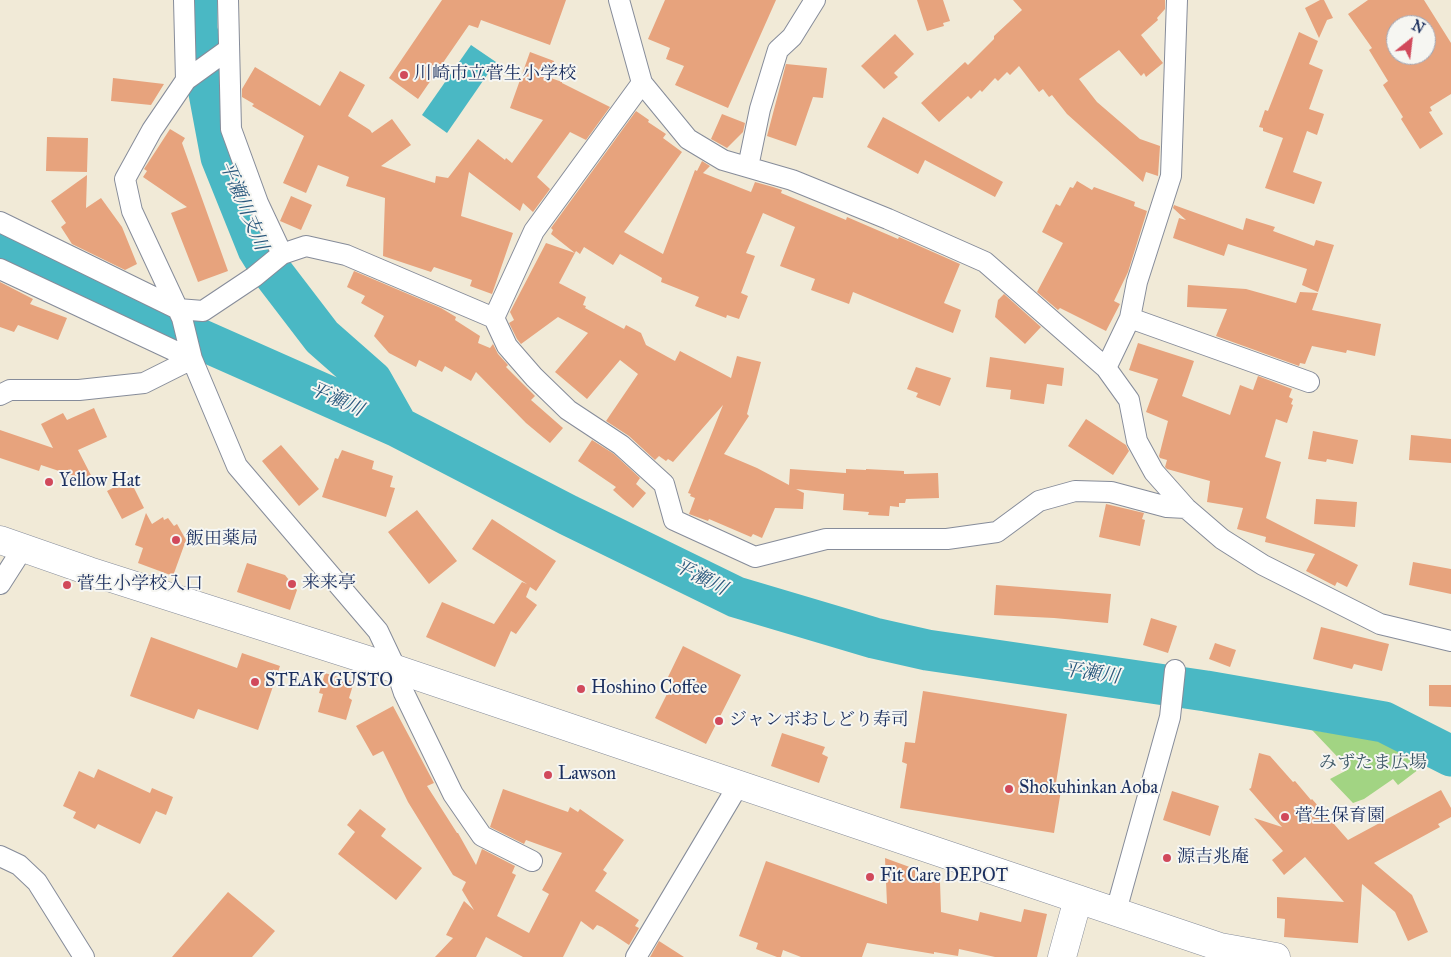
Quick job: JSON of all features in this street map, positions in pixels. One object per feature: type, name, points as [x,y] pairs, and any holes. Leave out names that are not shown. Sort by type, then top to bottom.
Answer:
[{"type":"street","points":[[184,0],[186,80]]},
{"type":"street","points":[[228,0],[231,129],[258,204],[282,254]]},
{"type":"street","points":[[618,0],[642,83],[688,139],[723,160],[792,180],[888,219],[985,262],[1106,368],[1129,400],[1136,440],[1154,472],[1186,508],[1222,539],[1263,565],[1380,624],[1451,641]]},
{"type":"street","points":[[748,167],[760,108],[778,50],[792,37],[814,0]]},
{"type":"street","points":[[1106,368],[1130,318],[1137,282],[1171,176],[1177,0]]},
{"type":"street","points":[[229,49],[186,80],[152,130],[125,179],[132,210],[180,313],[192,356],[237,466],[378,631],[396,669],[404,693],[454,794],[482,836],[532,861]]},
{"type":"street","points":[[494,318],[534,231],[642,83]]},
{"type":"street","points":[[0,222],[180,313],[203,310],[254,277],[282,254],[306,246],[346,255],[494,318],[507,346],[541,384],[568,410],[621,445],[664,484],[674,520],[754,557],[826,539],[947,539],[997,532],[1039,501],[1075,491],[1111,492],[1167,507],[1186,508]]},
{"type":"street","points":[[0,269],[192,356]]},
{"type":"street","points":[[1130,318],[1309,382]]},
{"type":"street","points":[[0,395],[10,390],[79,390],[144,383],[192,356]]},
{"type":"street","points":[[0,584],[12,544],[89,571],[396,669],[1220,947],[1276,957]]},
{"type":"street","points":[[1116,911],[1167,727],[1175,674]]},
{"type":"street","points":[[636,957],[739,784]]},
{"type":"street","points":[[0,856],[19,865],[38,882],[84,957]]},
{"type":"street","points":[[1062,957],[1078,899]]},
{"type":"green space","name":"みずたま広場","points":[[1312,730],[1403,744],[1431,760],[1398,785],[1393,779],[1364,799],[1353,803],[1330,779],[1349,769]]},
{"type":"water","points":[[471,45],[496,62],[447,133],[422,115]]},
{"type":"building","points":[[442,0],[566,0],[550,45],[481,20],[478,28],[469,25],[418,99],[389,78]]},
{"type":"building","points":[[665,0],[776,0],[728,108],[675,85],[684,66],[666,59],[670,48],[648,39]]},
{"type":"building","points":[[917,0],[943,0],[950,21],[943,23],[944,26],[927,31]]},
{"type":"building","points":[[1013,0],[1165,0],[1165,9],[1157,18],[1158,20],[1141,35],[1163,63],[1146,77],[1144,73],[1141,76],[1119,50],[1079,79],[1097,102],[1140,139],[1160,146],[1158,176],[1146,172],[1143,182],[1067,114],[1052,95],[1049,97],[1043,89],[1039,92],[1019,66],[1010,75],[1007,72],[998,81],[995,78],[982,92],[980,90],[971,99],[968,96],[939,122],[921,103],[965,62],[968,65],[994,39],[994,36],[1022,10]]},
{"type":"building","points":[[1320,0],[1324,0],[1333,18],[1327,20],[1319,38],[1305,8]]},
{"type":"building","points":[[1368,0],[1424,0],[1433,15],[1386,15],[1386,65],[1436,65],[1436,19],[1451,43],[1451,94],[1430,107],[1432,111],[1429,112],[1443,134],[1420,149],[1383,85],[1388,81],[1369,50],[1372,48],[1348,14]]},
{"type":"building","points":[[1299,32],[1318,41],[1309,64],[1323,70],[1309,109],[1324,114],[1317,135],[1307,131],[1293,172],[1322,182],[1314,204],[1265,188],[1283,138],[1263,131],[1263,128],[1259,127],[1265,110],[1268,111]]},
{"type":"building","points":[[895,34],[914,54],[894,73],[898,77],[884,89],[861,66]]},
{"type":"building","points":[[530,52],[554,61],[548,77],[562,82],[610,107],[586,140],[570,132],[537,177],[550,189],[533,212],[523,203],[520,211],[469,172],[461,216],[513,233],[492,294],[470,286],[472,280],[434,267],[431,272],[383,256],[385,198],[346,186],[349,177],[318,165],[306,193],[283,183],[304,136],[252,106],[254,104],[242,97],[242,89],[255,67],[320,106],[340,71],[365,85],[348,116],[372,133],[392,119],[411,145],[381,166],[435,183],[436,176],[448,178],[478,139],[505,160],[506,158],[512,163],[543,120],[510,108]]},
{"type":"building","points":[[786,64],[827,68],[823,98],[813,97],[796,146],[767,136]]},
{"type":"building","points":[[113,78],[164,84],[151,105],[111,101]]},
{"type":"building","points":[[636,111],[666,134],[663,138],[682,152],[624,232],[663,254],[695,170],[697,171],[702,161],[710,166],[703,173],[751,192],[755,182],[782,190],[781,193],[846,220],[847,217],[898,239],[899,237],[960,264],[944,303],[961,310],[953,333],[853,292],[849,304],[811,290],[815,279],[780,266],[795,227],[763,213],[746,253],[755,256],[741,293],[748,296],[739,319],[727,315],[726,318],[695,306],[699,297],[661,282],[662,278],[620,254],[613,265],[584,247],[580,254],[576,251],[575,253],[551,234],[553,230],[551,228]]},
{"type":"building","points":[[722,114],[745,123],[743,132],[727,148],[711,139]]},
{"type":"building","points":[[883,117],[1003,182],[995,197],[925,160],[918,174],[867,147]]},
{"type":"building","points":[[170,129],[185,138],[182,143],[228,271],[198,282],[171,213],[187,207],[143,177],[147,171],[144,169]]},
{"type":"building","points":[[47,137],[88,138],[87,172],[46,171]]},
{"type":"building","points":[[87,175],[86,208],[101,198],[122,227],[137,264],[125,270],[72,244],[61,227],[66,223],[51,201]]},
{"type":"building","points":[[1077,181],[1092,190],[1094,187],[1135,202],[1134,206],[1147,211],[1128,272],[1114,301],[1120,304],[1106,331],[1060,308],[1058,310],[1037,292],[1063,243],[1042,232],[1056,204],[1060,206],[1070,187],[1073,188]]},
{"type":"building","points":[[291,196],[312,205],[301,230],[280,221]]},
{"type":"building","points":[[1174,205],[1243,230],[1246,218],[1275,227],[1273,231],[1314,246],[1316,240],[1334,245],[1318,292],[1302,285],[1307,269],[1228,244],[1224,256],[1173,238],[1179,218],[1186,220],[1173,208]]},
{"type":"building","points":[[546,243],[575,253],[559,283],[586,297],[583,305],[586,306],[585,308],[624,329],[626,325],[641,333],[646,345],[675,361],[680,351],[731,378],[737,356],[761,362],[747,414],[749,416],[724,454],[757,468],[789,485],[790,469],[846,473],[846,469],[866,469],[904,471],[904,474],[938,473],[939,498],[906,499],[905,503],[899,503],[899,507],[890,506],[889,516],[868,515],[869,512],[843,510],[844,494],[796,489],[804,493],[803,509],[775,508],[762,538],[753,534],[751,537],[709,519],[708,521],[689,514],[695,498],[688,493],[723,405],[673,462],[668,459],[666,461],[659,456],[655,460],[629,436],[606,421],[638,374],[620,360],[587,399],[555,372],[588,333],[558,317],[521,344],[509,323],[514,320],[510,312]]},
{"type":"building","points":[[354,271],[441,308],[456,317],[455,320],[480,336],[478,343],[490,348],[493,344],[498,354],[508,365],[506,367],[535,396],[531,400],[563,428],[550,443],[526,423],[476,372],[471,381],[445,366],[442,372],[419,360],[416,367],[389,353],[374,336],[384,316],[361,303],[365,296],[347,287]]},
{"type":"building","points":[[0,282],[33,299],[30,304],[67,318],[58,340],[18,325],[14,332],[0,327]]},
{"type":"building","points":[[1188,285],[1246,289],[1296,303],[1300,292],[1318,293],[1312,310],[1381,324],[1375,356],[1347,350],[1346,353],[1312,346],[1305,364],[1300,363],[1299,366],[1216,336],[1227,309],[1187,307]]},
{"type":"building","points":[[1004,294],[1041,327],[1025,344],[995,317],[998,300]]},
{"type":"building","points":[[1138,343],[1194,361],[1182,396],[1230,415],[1240,385],[1253,390],[1258,376],[1292,389],[1289,397],[1293,399],[1291,404],[1293,405],[1287,423],[1276,419],[1265,457],[1281,462],[1266,518],[1358,565],[1347,587],[1337,582],[1335,586],[1306,571],[1315,554],[1265,542],[1266,537],[1237,529],[1243,508],[1207,502],[1210,481],[1165,467],[1167,460],[1159,456],[1168,421],[1146,412],[1158,379],[1129,370]]},
{"type":"building","points":[[990,357],[1064,368],[1062,386],[1047,384],[1044,404],[1010,399],[1011,390],[986,387]]},
{"type":"building","points":[[916,367],[951,378],[940,406],[916,397],[918,393],[907,389]]},
{"type":"building","points":[[94,408],[107,437],[78,450],[95,483],[41,465],[39,471],[0,458],[0,430],[53,448],[41,424],[63,413],[67,420]]},
{"type":"building","points":[[1086,419],[1126,445],[1129,451],[1113,475],[1068,446]]},
{"type":"building","points":[[1313,431],[1358,440],[1353,464],[1327,459],[1326,462],[1308,459]]},
{"type":"building","points":[[1411,435],[1451,439],[1451,463],[1409,460]]},
{"type":"building","points":[[592,440],[614,454],[640,478],[636,484],[646,493],[633,508],[613,490],[616,487],[578,461]]},
{"type":"building","points":[[281,445],[319,489],[299,506],[262,461]]},
{"type":"building","points":[[342,450],[374,461],[372,469],[393,476],[390,487],[395,488],[386,517],[322,497],[335,458],[338,459]]},
{"type":"building","points":[[124,482],[127,488],[133,486],[144,508],[122,519],[107,491]]},
{"type":"building","points":[[1316,499],[1357,502],[1355,527],[1314,524]]},
{"type":"building","points":[[1106,504],[1144,513],[1142,519],[1145,520],[1140,546],[1099,537]]},
{"type":"building","points":[[417,510],[457,561],[429,584],[388,532]]},
{"type":"building","points":[[146,513],[152,524],[163,517],[164,520],[168,518],[174,526],[177,524],[186,540],[173,576],[138,563],[143,548],[135,545]]},
{"type":"building","points":[[492,519],[556,561],[536,591],[530,587],[526,597],[537,605],[516,634],[511,631],[495,667],[426,637],[442,602],[494,624],[522,582],[527,584],[472,549]]},
{"type":"building","points":[[1413,562],[1451,569],[1451,594],[1409,585]]},
{"type":"building","points":[[247,563],[285,575],[297,590],[290,610],[237,592]]},
{"type":"building","points":[[996,585],[1111,594],[1108,623],[994,615]]},
{"type":"building","points":[[1151,618],[1177,626],[1168,653],[1143,645]]},
{"type":"building","points":[[1321,627],[1389,644],[1382,671],[1354,664],[1352,669],[1313,659]]},
{"type":"building","points":[[151,637],[237,668],[242,653],[280,666],[258,730],[198,709],[194,719],[130,696]]},
{"type":"building","points":[[1215,643],[1236,650],[1230,667],[1209,659]]},
{"type":"building","points":[[683,646],[741,675],[706,744],[655,718],[674,680],[668,677]]},
{"type":"building","points":[[325,673],[354,682],[349,698],[352,700],[346,720],[318,712],[323,694],[319,693]]},
{"type":"building","points":[[1429,685],[1451,685],[1451,707],[1429,706]]},
{"type":"building","points":[[923,691],[1067,714],[1056,783],[1062,784],[1054,833],[900,808],[907,764],[902,762],[905,742],[915,743]]},
{"type":"building","points":[[393,706],[434,783],[427,786],[458,833],[476,865],[482,849],[515,866],[512,873],[516,875],[497,916],[529,933],[549,894],[542,890],[562,853],[526,840],[524,844],[490,827],[503,789],[568,812],[570,807],[578,812],[580,809],[624,840],[603,870],[607,873],[595,891],[639,920],[635,926],[639,928],[629,945],[602,927],[597,925],[593,930],[581,921],[563,957],[523,957],[486,937],[476,957],[435,957],[453,938],[446,935],[464,901],[474,910],[462,890],[466,882],[453,875],[408,802],[383,751],[373,756],[356,726]]},
{"type":"building","points":[[782,733],[825,747],[822,754],[828,757],[819,783],[771,766]]},
{"type":"building","points":[[1259,753],[1270,756],[1293,782],[1295,781],[1312,799],[1348,840],[1441,790],[1451,808],[1451,817],[1438,824],[1440,827],[1374,863],[1412,895],[1428,932],[1408,941],[1395,912],[1362,884],[1358,943],[1284,937],[1285,919],[1277,918],[1277,897],[1344,902],[1305,857],[1284,875],[1272,860],[1283,851],[1254,818],[1282,827],[1249,789],[1251,788]]},
{"type":"building","points":[[98,769],[150,793],[152,788],[173,797],[166,815],[156,811],[140,844],[98,824],[95,829],[73,818],[76,812],[63,806],[79,771],[94,778]]},
{"type":"building","points":[[1172,791],[1219,806],[1210,836],[1163,820]]},
{"type":"building","points":[[360,809],[386,829],[381,836],[422,868],[396,900],[338,854],[355,832],[347,825]]},
{"type":"building","points":[[885,858],[915,869],[915,882],[940,882],[941,912],[978,921],[980,912],[1021,922],[1024,909],[1047,914],[1037,957],[995,957],[959,949],[958,956],[867,943],[862,957],[801,957],[783,950],[781,957],[777,957],[756,949],[758,943],[739,936],[766,861],[887,904]]},
{"type":"building","points":[[228,892],[275,931],[252,957],[172,957]]},
{"type":"building","points":[[659,941],[684,957],[650,957]]},
{"type":"waterway","name":"平瀬川支川","points":[[197,0],[197,29],[221,157],[258,249],[273,273],[322,337],[372,381],[398,427]]},
{"type":"waterway","name":"平瀬川","points":[[0,241],[152,318],[398,427],[568,515],[736,597],[874,638],[927,650],[1206,691],[1384,722],[1451,756]]},
{"type":"place","name":"川崎市立菅生小学校","points":[[404,75]]},
{"type":"place","name":"Yellow Hat","points":[[49,482]]},
{"type":"place","name":"飯田薬局","points":[[176,540]]},
{"type":"place","name":"来来亭","points":[[292,584]]},
{"type":"place","name":"菅生小学校入口","points":[[67,585]]},
{"type":"place","name":"STEAK GUSTO","points":[[255,682]]},
{"type":"place","name":"Hoshino Coffee","points":[[581,689]]},
{"type":"place","name":"ジャンボおしどり寿司","points":[[719,721]]},
{"type":"place","name":"Lawson","points":[[548,775]]},
{"type":"place","name":"Shokuhinkan Aoba","points":[[1009,789]]},
{"type":"place","name":"菅生保育園","points":[[1285,817]]},
{"type":"place","name":"源吉兆庵","points":[[1167,858]]},
{"type":"place","name":"Fit Care DEPOT","points":[[870,877]]}]
